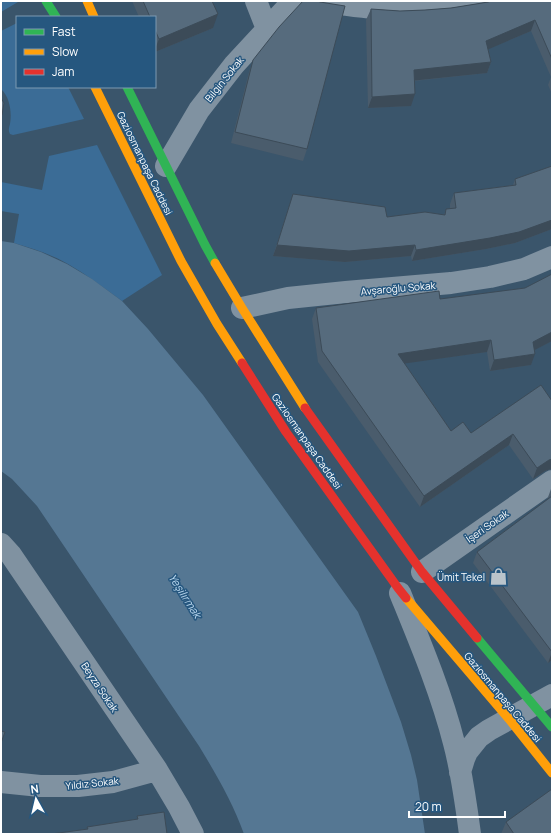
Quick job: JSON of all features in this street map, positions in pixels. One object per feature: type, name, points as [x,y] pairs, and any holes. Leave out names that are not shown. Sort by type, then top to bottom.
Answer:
[{"type":"main road","points":[[46,1],[55,16]]},
{"type":"main road","points":[[87,1],[94,16]]},
{"type":"main road","name":"Gaziosmanpaşa Caddesi","points":[[95,88],[181,261],[217,324],[286,432],[398,588],[509,719],[552,773]]},
{"type":"main road","name":"Gaziosmanpaşa Caddesi","points":[[127,88],[205,245],[242,308],[309,414],[422,572],[543,700],[552,727]]},
{"type":"street","points":[[256,1],[267,29]]},
{"type":"street","name":"Bilgin Sokak","points":[[166,166],[199,110],[234,65],[293,1]]},
{"type":"street","points":[[317,1],[386,9],[432,8],[482,1]]},
{"type":"street","name":"Avşaroğlu Sokak","points":[[242,308],[288,298],[451,283],[490,277],[524,269],[552,258]]},
{"type":"street","name":"İşeri Sokak","points":[[422,572],[552,481]]},
{"type":"street","name":"Beyza Sokak","points":[[4,552],[157,770],[193,834]]},
{"type":"street","points":[[398,588],[419,639],[443,707],[454,744],[470,834]]},
{"type":"street","points":[[460,772],[467,752],[479,737],[543,700]]},
{"type":"street","name":"Yıldız Sokak","points":[[1,782],[40,786],[78,786],[113,782],[157,770]]},
{"type":"shaded area","points":[[1,1],[18,1],[18,2],[1,12]]},
{"type":"shaded area","points":[[16,24],[16,88],[68,88],[84,119],[13,135],[10,134],[10,105],[1,89],[1,31]]},
{"type":"shaded area","points":[[97,145],[162,275],[122,301],[62,260],[14,243],[19,214],[1,211],[1,182],[42,190],[49,156]]},
{"type":"water","name":"Yeşilırmak","points":[[1,241],[14,243],[41,252],[67,264],[92,279],[122,301],[148,329],[203,395],[358,612],[401,722],[411,755],[417,780],[425,834],[244,834],[240,822],[218,778],[199,746],[37,506],[12,479],[1,471]]},
{"type":"building","points":[[143,1],[212,1],[218,14],[159,39],[156,32],[156,16],[150,16]]},
{"type":"building","points":[[303,1],[318,1],[345,6],[307,149],[235,132],[253,60],[279,27]]},
{"type":"building","points":[[491,1],[552,1],[552,59],[535,20],[486,41],[491,62],[414,70],[415,94],[372,97],[371,9],[400,11],[425,10],[451,8]]},
{"type":"building","points":[[1,98],[4,103],[1,116]]},
{"type":"building","points":[[552,166],[552,220],[519,232],[416,250],[415,245],[349,251],[277,245],[293,194],[385,207],[387,217],[425,212],[445,215],[446,209],[456,208],[454,193],[516,185],[515,179]]},
{"type":"building","points":[[552,274],[552,332],[533,342],[535,354],[494,360],[491,340],[398,354],[451,431],[463,422],[471,433],[541,385],[552,401],[552,459],[537,468],[513,434],[424,496],[322,351],[316,308],[439,291],[440,299],[525,288]]},
{"type":"building","points":[[552,496],[552,652],[477,552]]},
{"type":"building","points":[[1,731],[5,732],[1,743]]},
{"type":"building","points":[[552,789],[552,834],[514,834],[506,822]]},
{"type":"building","points":[[164,812],[167,834],[51,834],[88,829],[87,827],[138,819],[137,816]]},
{"type":"traffic: fast","points":[[46,1],[55,16]]},
{"type":"traffic: fast","points":[[127,88],[215,263]]},
{"type":"traffic: fast","points":[[477,638],[552,727]]},
{"type":"traffic: slow","points":[[87,1],[94,16]]},
{"type":"traffic: slow","points":[[95,88],[181,261],[217,324],[242,363]]},
{"type":"traffic: slow","points":[[215,263],[305,408]]},
{"type":"traffic: slow","points":[[406,598],[509,719],[552,773]]},
{"type":"traffic: jam","points":[[242,363],[286,432],[406,598]]},
{"type":"traffic: jam","points":[[305,408],[422,572],[477,638]]},
{"type":"place","name":"Ümit Tekel","points":[[498,577]]}]
